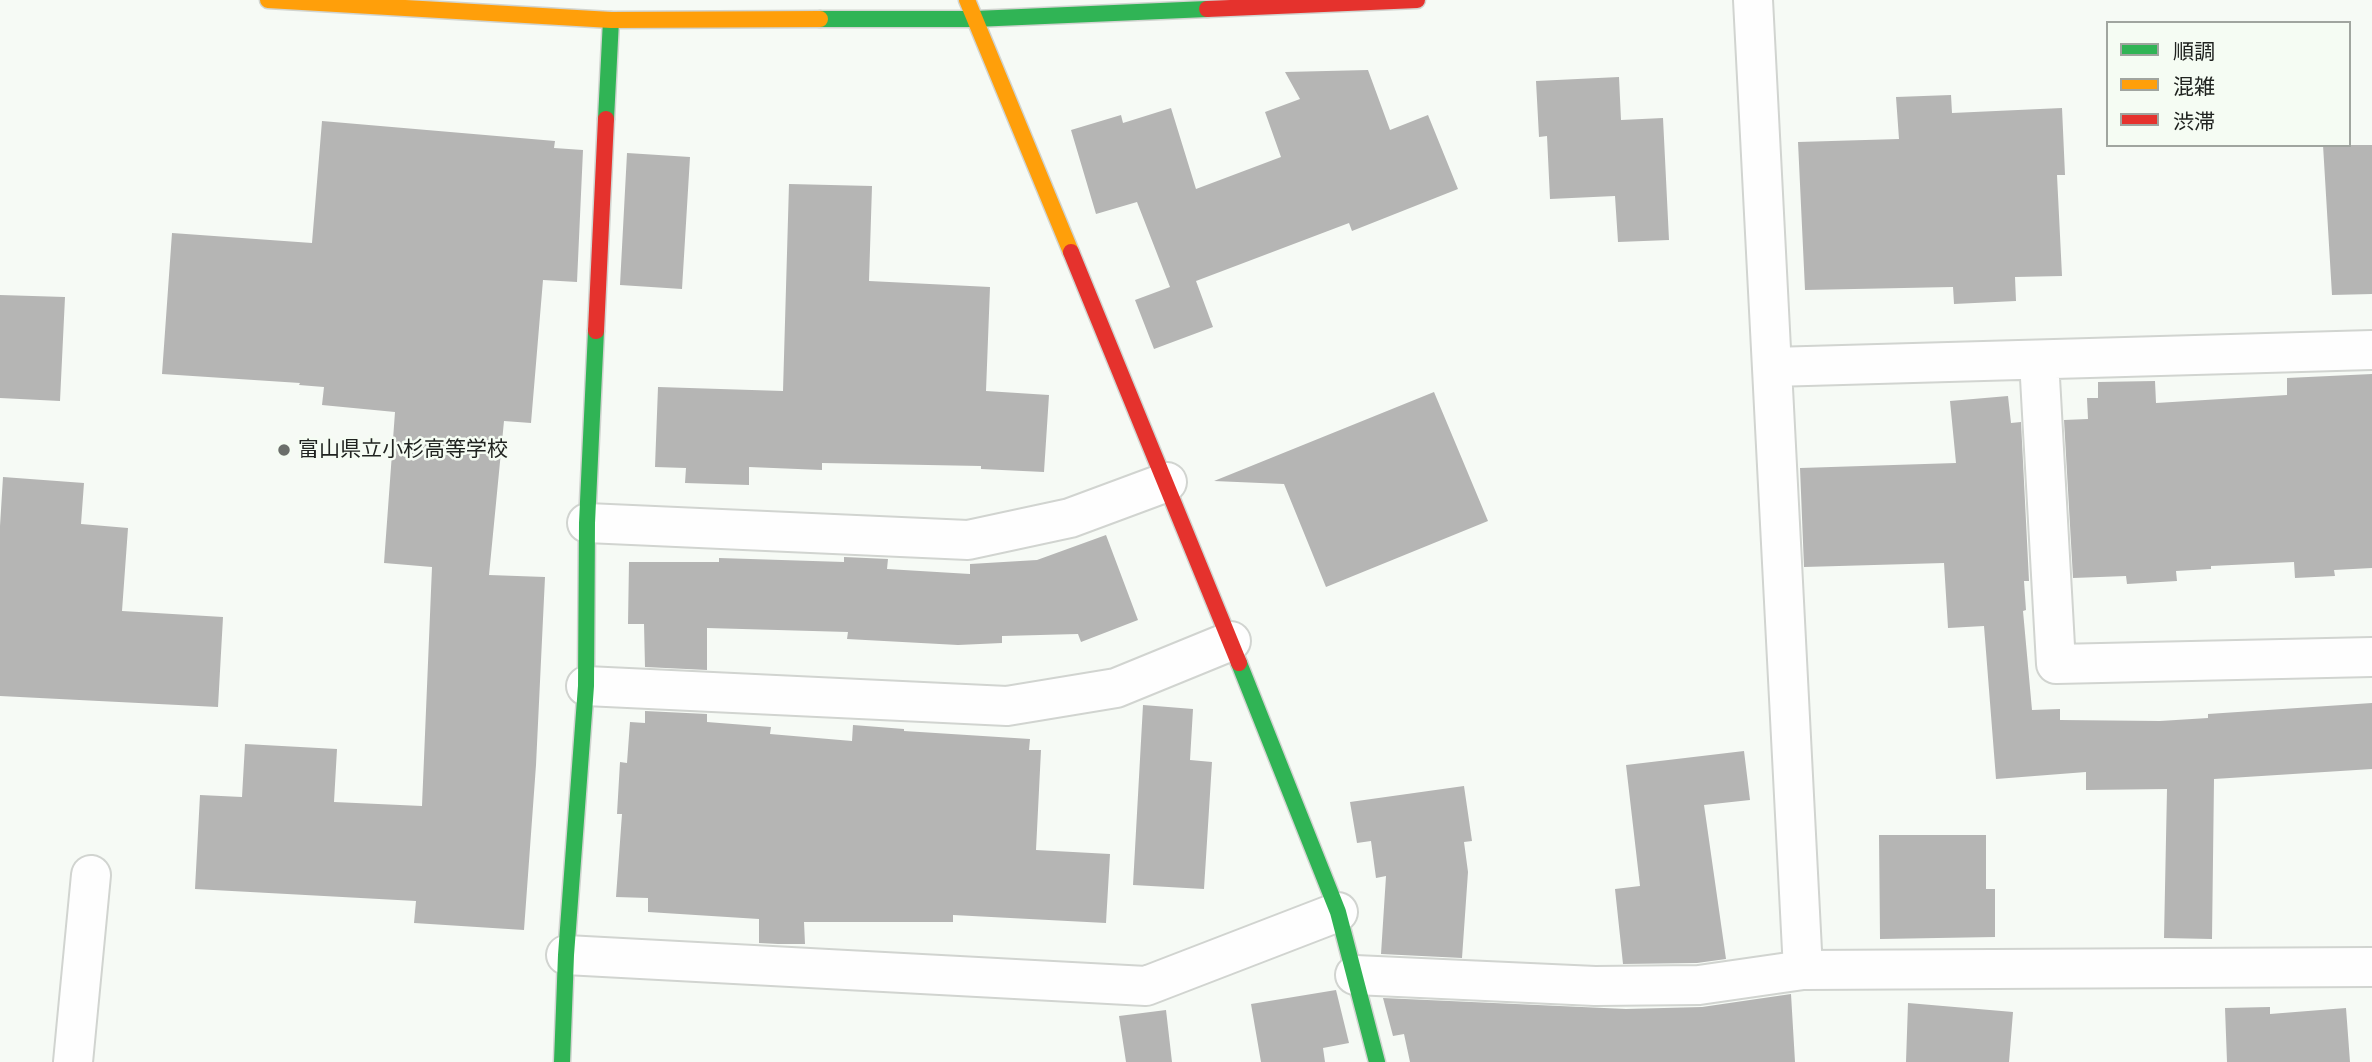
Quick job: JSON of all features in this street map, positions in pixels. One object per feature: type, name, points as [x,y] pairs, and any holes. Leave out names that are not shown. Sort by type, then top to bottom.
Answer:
[{"type":"street","points":[[268,0],[611,20],[975,19],[1417,0]]},
{"type":"street","points":[[967,0],[1167,482],[1338,912],[1377,1062]]},
{"type":"street","points":[[1753,0],[1803,970]]},
{"type":"street","points":[[562,1062],[566,956],[586,686],[587,523],[611,20]]},
{"type":"street","points":[[1772,367],[2372,350]]},
{"type":"street","points":[[2039,360],[2056,664],[2372,657]]},
{"type":"street","points":[[587,523],[968,540],[1070,518],[1167,482]]},
{"type":"street","points":[[586,686],[1007,706],[1116,688],[1231,641]]},
{"type":"street","points":[[73,1062],[91,875]]},
{"type":"street","points":[[566,956],[1146,986],[1338,912]]},
{"type":"street","points":[[1355,975],[1595,986],[1699,985],[1803,970],[2372,967]]},
{"type":"building","points":[[1368,70],[1390,130],[1428,115],[1458,189],[1352,231],[1349,223],[1196,281],[1213,327],[1154,349],[1135,300],[1170,287],[1137,202],[1096,214],[1071,130],[1121,115],[1123,123],[1171,108],[1196,189],[1281,157],[1265,112],[1300,99],[1285,72]]},
{"type":"building","points":[[1619,77],[1621,120],[1663,118],[1669,240],[1618,242],[1615,196],[1550,199],[1547,136],[1539,137],[1536,81]]},
{"type":"building","points":[[1951,95],[1952,113],[2062,108],[2065,175],[2057,175],[2062,276],[2015,277],[2016,301],[1954,304],[1953,287],[1805,290],[1798,142],[1899,139],[1896,97]]},
{"type":"building","points":[[322,121],[555,141],[554,148],[583,150],[577,282],[543,280],[531,423],[504,421],[489,575],[545,577],[536,765],[524,930],[414,923],[416,901],[195,889],[200,795],[242,797],[245,744],[337,749],[334,802],[422,806],[432,567],[384,563],[395,412],[322,405],[324,387],[299,385],[300,383],[162,374],[172,233],[312,243]]},
{"type":"building","points":[[2372,145],[2372,294],[2332,295],[2323,147]]},
{"type":"building","points":[[627,153],[690,157],[682,289],[620,285]]},
{"type":"building","points":[[789,184],[872,186],[869,281],[990,287],[986,391],[1049,395],[1044,472],[981,469],[981,466],[822,463],[822,470],[749,467],[749,485],[685,483],[686,468],[655,467],[658,387],[783,391]]},
{"type":"building","points":[[0,295],[65,297],[60,401],[0,398]]},
{"type":"building","points":[[2372,374],[2372,568],[2334,570],[2335,576],[2295,578],[2294,562],[2211,566],[2211,569],[2176,571],[2177,581],[2127,584],[2126,576],[2073,578],[2064,420],[2088,419],[2087,398],[2098,398],[2098,382],[2155,381],[2156,403],[2287,395],[2287,378]]},
{"type":"building","points":[[1434,392],[1488,521],[1326,587],[1284,484],[1214,481]]},
{"type":"building","points":[[2008,396],[2011,423],[2021,422],[2029,581],[2024,581],[2026,610],[2023,611],[2032,710],[2060,709],[2060,720],[2160,721],[2208,718],[2208,714],[2372,703],[2372,769],[2214,779],[2212,939],[2164,938],[2167,789],[2086,790],[2086,772],[1996,779],[1984,626],[1948,628],[1944,563],[1804,567],[1800,468],[1956,463],[1950,401]]},
{"type":"building","points":[[3,477],[84,483],[81,524],[128,528],[122,611],[223,617],[218,707],[0,696],[0,526]]},
{"type":"building","points":[[1106,535],[1138,620],[1081,642],[1078,634],[1002,636],[1002,643],[958,645],[847,639],[848,632],[707,628],[707,670],[645,667],[644,624],[628,624],[629,562],[719,562],[719,558],[844,562],[844,557],[888,559],[887,569],[970,574],[970,564],[1037,560]]},
{"type":"building","points":[[1143,705],[1193,709],[1190,760],[1212,762],[1204,889],[1133,885]]},
{"type":"building","points":[[645,711],[707,714],[707,722],[771,727],[770,734],[852,741],[853,725],[1030,739],[1029,750],[1041,750],[1036,850],[1110,854],[1106,923],[953,915],[953,922],[804,922],[805,944],[778,944],[759,943],[759,919],[648,912],[648,898],[616,897],[622,814],[617,814],[620,762],[627,763],[630,722],[645,723]]},
{"type":"building","points":[[1744,751],[1750,800],[1704,805],[1726,959],[1697,963],[1623,964],[1615,889],[1640,886],[1626,765]]},
{"type":"building","points":[[1464,786],[1472,841],[1464,842],[1468,872],[1462,958],[1381,954],[1386,876],[1376,878],[1371,841],[1357,843],[1350,802]]},
{"type":"building","points":[[1879,835],[1986,835],[1986,889],[1995,889],[1995,937],[1880,939]]},
{"type":"building","points":[[1336,990],[1349,1043],[1323,1048],[1325,1062],[1261,1062],[1251,1004]]},
{"type":"building","points":[[1791,994],[1795,1062],[1410,1062],[1404,1034],[1393,1036],[1383,998],[1626,1009],[1702,1007]]},
{"type":"building","points":[[1908,1003],[2013,1012],[2009,1062],[1906,1062]]},
{"type":"building","points":[[2270,1007],[2270,1014],[2346,1008],[2350,1062],[2227,1062],[2225,1008]]},
{"type":"building","points":[[1166,1010],[1172,1062],[1126,1062],[1119,1016]]},
{"type":"traffic: fast","points":[[820,19],[975,19],[1207,9]]},
{"type":"traffic: fast","points":[[606,119],[611,20]]},
{"type":"traffic: fast","points":[[562,1062],[566,955],[586,686],[587,523],[596,331]]},
{"type":"traffic: fast","points":[[1239,663],[1338,912],[1377,1062]]},
{"type":"traffic: slow","points":[[268,0],[611,20],[820,19]]},
{"type":"traffic: slow","points":[[967,0],[1071,252]]},
{"type":"traffic: jam","points":[[1207,9],[1417,0]]},
{"type":"traffic: jam","points":[[596,331],[606,119]]},
{"type":"traffic: jam","points":[[1071,252],[1239,663]]},
{"type":"place","name":"富山県立小杉高等学校","points":[[284,450]]}]
